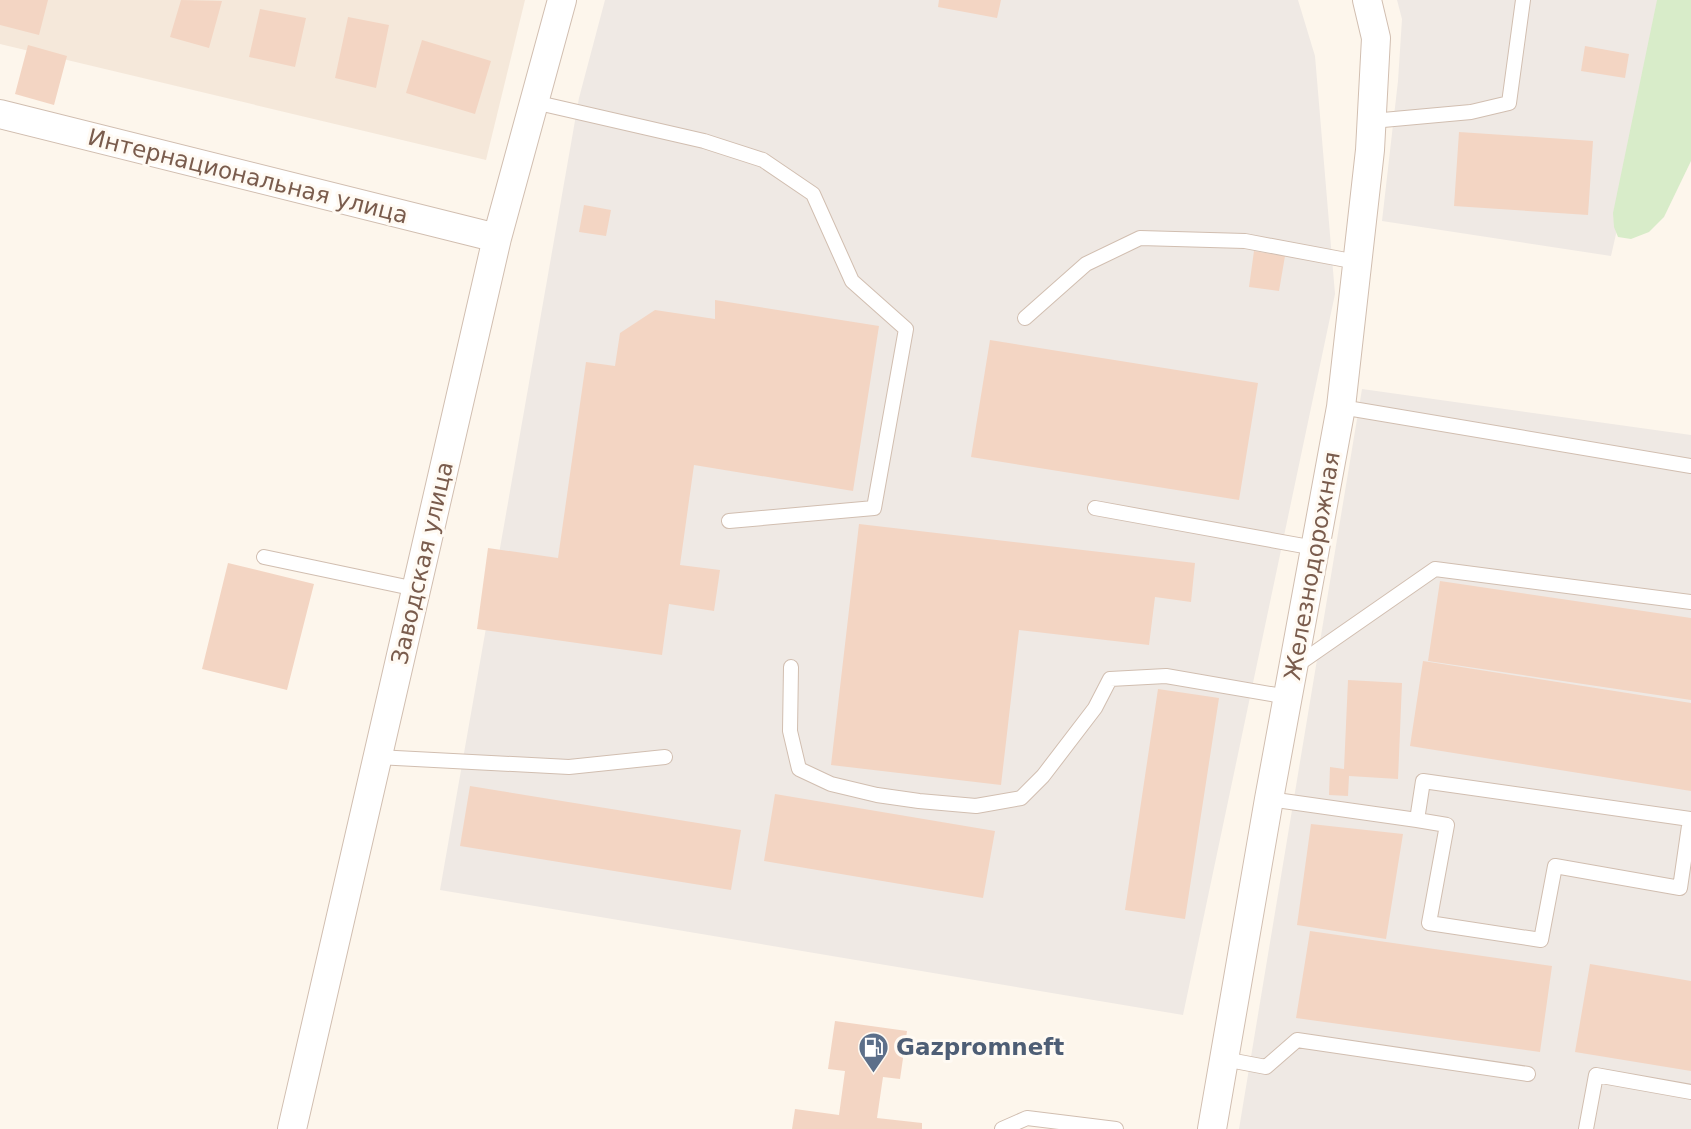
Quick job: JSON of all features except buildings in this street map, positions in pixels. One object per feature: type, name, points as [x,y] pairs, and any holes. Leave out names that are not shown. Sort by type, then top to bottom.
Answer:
[{"type":"street","name":"Заводская улица","points":[[292,1129],[496,239],[562,0]]},
{"type":"street","name":"Железнодорожная","points":[[1212,1129],[1287,697],[1341,407],[1372,121],[1376,38],[1367,0]]},
{"type":"street","name":"Интернациональная улица","points":[[0,114],[496,239]]},
{"type":"lane","points":[[1372,121],[1471,112],[1509,103],[1523,0]]},
{"type":"lane","points":[[534,102],[704,141],[762,160],[813,194],[852,281],[906,329],[874,508],[729,521]]},
{"type":"lane","points":[[1025,318],[1086,264],[1140,238],[1245,241],[1357,262]]},
{"type":"lane","points":[[1341,407],[1691,466]]},
{"type":"lane","points":[[1095,508],[1315,548]]},
{"type":"lane","points":[[264,557],[416,589]]},
{"type":"lane","points":[[1293,668],[1435,569],[1691,602]]},
{"type":"lane","points":[[791,667],[790,731],[799,769],[831,784],[877,795],[976,806],[1021,798],[1043,776],[1095,709],[1110,680],[1166,676],[1287,697]]},
{"type":"lane","points":[[377,757],[569,767],[665,757]]},
{"type":"lane","points":[[1269,799],[1447,825],[1429,923],[1541,940],[1555,866],[1680,888],[1690,819],[1423,781],[1417,820]]},
{"type":"lane","points":[[1224,1059],[1266,1067],[1297,1040],[1528,1074]]},
{"type":"lane","points":[[1586,1129],[1596,1075],[1691,1092]]},
{"type":"lane","points":[[1002,1129],[1027,1118],[1116,1129]]},
{"type":"shaded area","points":[[0,0],[525,0],[486,160],[0,44]]},
{"type":"shaded area","points":[[605,0],[1298,0],[1315,56],[1335,294],[1183,1015],[440,890],[579,98]]},
{"type":"shaded area","points":[[1397,0],[1669,0],[1611,256],[1382,221],[1398,81],[1402,19]]},
{"type":"shaded area","points":[[1362,389],[1691,435],[1691,1129],[1239,1129]]},
{"type":"green space","points":[[1657,0],[1691,0],[1691,161],[1664,217],[1649,232],[1631,239],[1618,237],[1613,213]]},
{"type":"place","name":"Gazpromneft","points":[[873,1074]]}]
